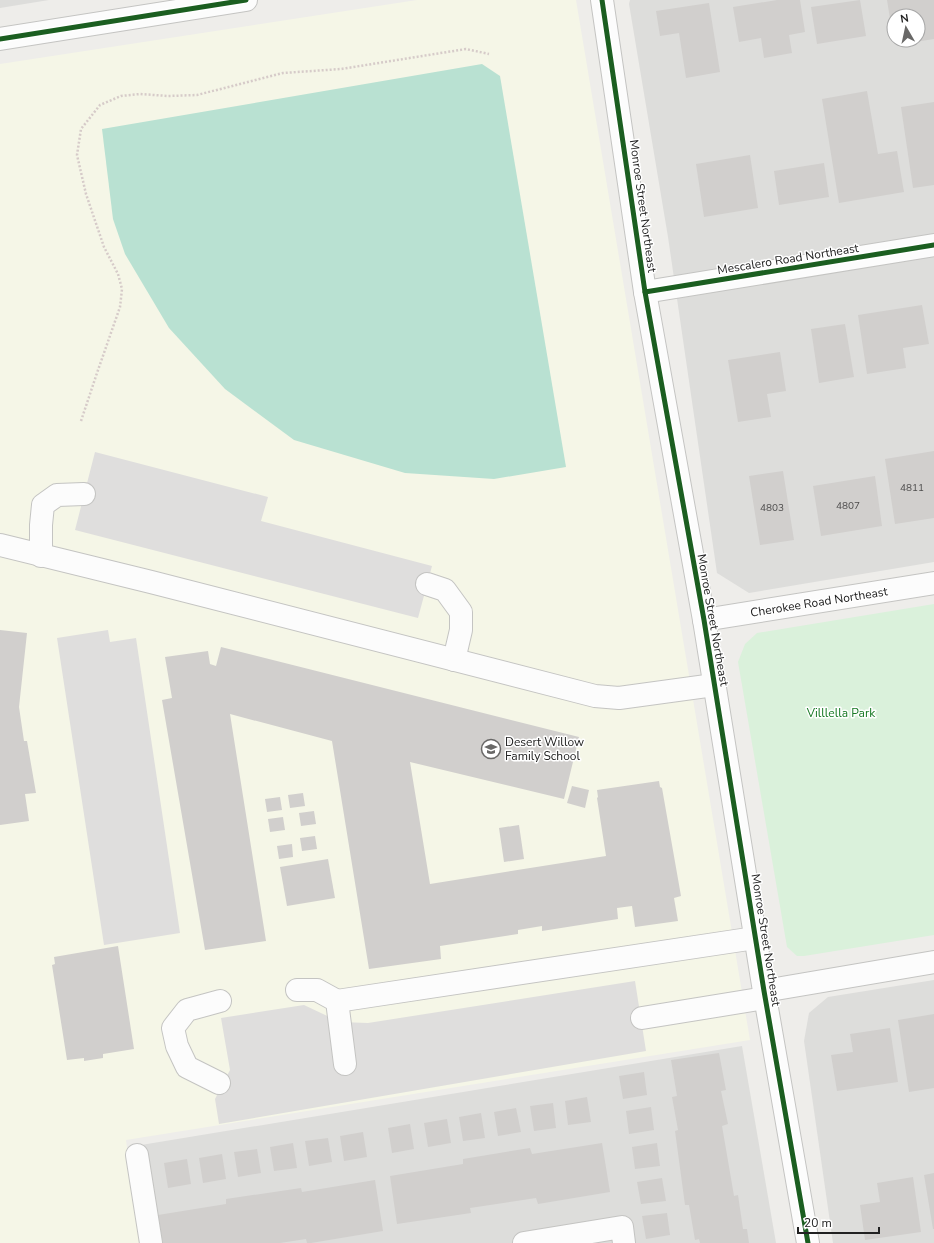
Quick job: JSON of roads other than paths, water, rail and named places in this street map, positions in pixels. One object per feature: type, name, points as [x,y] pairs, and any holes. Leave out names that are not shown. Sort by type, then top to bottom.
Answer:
[{"type":"street","points":[[0,39],[246,0]]},
{"type":"street","name":"Monroe Street Northeast","points":[[602,0],[645,292],[704,620],[764,995],[808,1243]]},
{"type":"street","name":"Mescalero Road Northeast","points":[[645,292],[934,245]]},
{"type":"street","points":[[41,556],[43,505],[57,495],[84,494]]},
{"type":"street","points":[[0,545],[595,696],[619,698],[714,685]]},
{"type":"street","name":"Cherokee Road Northeast","points":[[704,620],[934,583]]},
{"type":"street","points":[[427,584],[445,590],[461,612],[461,630],[454,660]]},
{"type":"street","points":[[296,990],[317,990],[337,1001],[755,938]]},
{"type":"street","points":[[642,1018],[934,962]]},
{"type":"street","points":[[219,1082],[187,1067],[177,1046],[173,1028],[187,1010],[220,1001]]},
{"type":"street","points":[[337,1001],[345,1064]]},
{"type":"street","points":[[137,1155],[151,1243]]},
{"type":"street","points":[[524,1243],[622,1227],[624,1243]]},
{"type":"place","name":"Desert Willow Family School","points":[[491,749]]},
{"type":"park label","name":"Villlella Park","points":[[841,713]]}]
